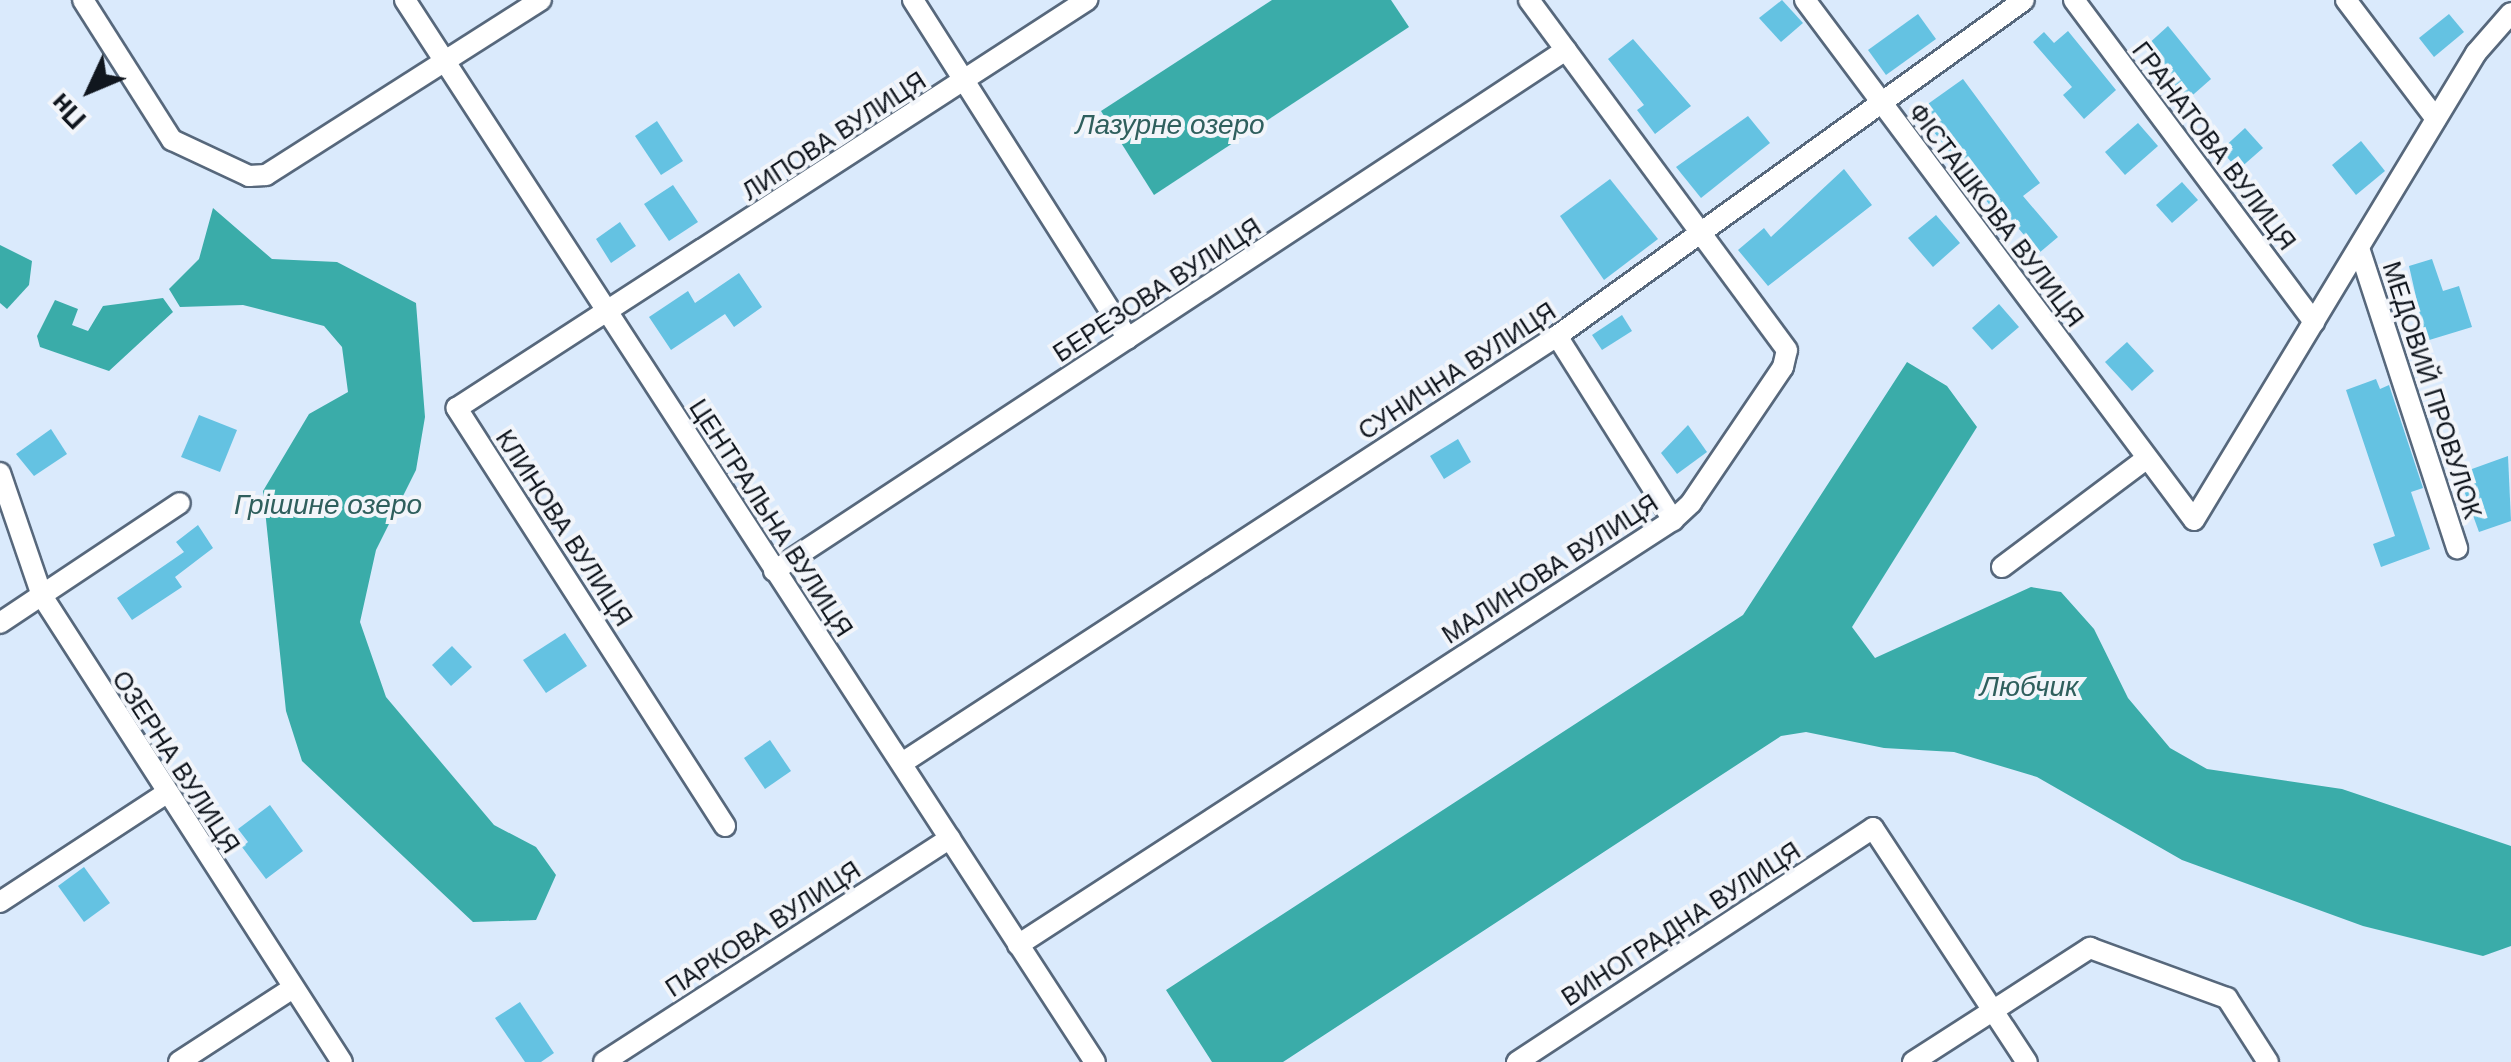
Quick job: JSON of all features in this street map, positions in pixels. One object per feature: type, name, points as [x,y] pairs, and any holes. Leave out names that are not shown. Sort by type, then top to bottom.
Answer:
[{"type":"street","points":[[83,0],[172,140],[249,176],[266,175],[541,0]]},
{"type":"street","name":"ЦЕНТРАЛЬНА ВУЛИЦЯ","points":[[405,0],[902,763],[1088,1060]]},
{"type":"street","points":[[914,0],[1128,339]]},
{"type":"street","name":"ЛИПОВА ВУЛИЦЯ","points":[[609,314],[1087,0]]},
{"type":"street","name":"МАЛИНОВА ВУЛИЦЯ","points":[[1018,944],[1672,520],[1732,443],[1783,367],[1788,350],[1529,0]]},
{"type":"street","name":"ФІСТАШКОВА ВУЛИЦЯ","points":[[1805,0],[2194,520],[2314,322]]},
{"type":"street","name":"СУНИЧНА ВУЛИЦЯ","points":[[902,763],[1558,336],[1884,105],[2024,0]]},
{"type":"street","name":"ГРАНАТОВА ВУЛИЦЯ","points":[[2074,0],[2314,322]]},
{"type":"street","points":[[2346,0],[2436,118]]},
{"type":"street","points":[[2314,322],[2476,53],[2511,13]]},
{"type":"street","name":"БЕРЕЗОВА ВУЛИЦЯ","points":[[774,571],[1566,50]]},
{"type":"street","name":"МЕДОВИЙ ПРОВУЛОК","points":[[2359,248],[2457,548]]},
{"type":"street","name":"КЛИНОВА ВУЛИЦЯ","points":[[609,314],[457,408],[725,826]]},
{"type":"street","points":[[1558,336],[1672,520]]},
{"type":"street","points":[[2002,567],[2146,459]]},
{"type":"street","name":"ОЗЕРНА ВУЛИЦЯ","points":[[0,473],[42,596],[342,1062]]},
{"type":"street","points":[[0,623],[180,503]]},
{"type":"street","points":[[0,902],[166,794]]},
{"type":"street","name":"ВИНОГРАДНА ВУЛИЦЯ","points":[[1517,1062],[1873,828],[1993,1010]]},
{"type":"street","name":"ПАРКОВА ВУЛИЦЯ","points":[[604,1062],[950,838]]},
{"type":"street","points":[[1913,1062],[2090,948],[2227,998],[2268,1062]]},
{"type":"street","points":[[179,1062],[294,988]]},
{"type":"street","points":[[1993,1010],[2027,1062]]},
{"type":"water","name":"Лазурне озеро","points":[[1272,0],[1391,0],[1409,27],[1154,195],[1101,111]]},
{"type":"water","name":"Грішине озеро","points":[[213,208],[272,259],[337,262],[416,303],[425,417],[416,470],[376,550],[360,622],[386,697],[494,825],[536,847],[556,875],[536,920],[473,922],[302,761],[286,711],[263,491],[309,414],[348,392],[342,347],[324,326],[243,305],[180,307],[169,289],[199,259]]},
{"type":"water","points":[[0,245],[32,261],[29,285],[7,309],[0,303]]},
{"type":"water","points":[[163,298],[173,312],[109,371],[40,347],[37,336],[55,300],[78,309],[72,325],[88,331],[103,306]]},
{"type":"water","name":"Любчик","points":[[1907,362],[1947,386],[1977,427],[1852,627],[1875,658],[2031,587],[2061,592],[2094,629],[2128,698],[2170,748],[2207,769],[2342,789],[2511,846],[2511,946],[2483,956],[2363,926],[2182,860],[2037,777],[1954,752],[1884,748],[1806,732],[1781,736],[1283,1062],[1212,1062],[1166,990],[1743,615]]},
{"type":"building","points":[[1782,0],[1803,23],[1781,42],[1759,18]]},
{"type":"building","points":[[1918,14],[1936,39],[1886,75],[1868,50]]},
{"type":"building","points":[[2449,14],[2464,32],[2434,57],[2419,38]]},
{"type":"building","points":[[2168,26],[2211,79],[2186,101],[2146,46]]},
{"type":"building","points":[[2068,31],[2116,90],[2084,119],[2063,95],[2072,87],[2033,42],[2044,32],[2054,43]]},
{"type":"building","points":[[1633,39],[1691,106],[1655,134],[1637,110],[1644,105],[1608,59]]},
{"type":"building","points":[[1963,79],[2040,183],[2023,196],[2058,237],[2039,253],[2004,211],[1998,216],[1918,111]]},
{"type":"building","points":[[1748,116],[1770,143],[1701,198],[1676,167]]},
{"type":"building","points":[[657,121],[683,161],[661,175],[635,136]]},
{"type":"building","points":[[2138,123],[2158,146],[2125,175],[2105,152]]},
{"type":"building","points":[[2245,128],[2263,148],[2238,170],[2221,150]]},
{"type":"building","points":[[2361,141],[2385,171],[2356,195],[2332,165]]},
{"type":"building","points":[[1844,169],[1872,205],[1768,286],[1738,250],[1764,228],[1771,237]]},
{"type":"building","points":[[1610,179],[1658,239],[1604,280],[1560,216]]},
{"type":"building","points":[[2182,182],[2198,200],[2172,223],[2156,205]]},
{"type":"building","points":[[673,185],[698,222],[669,241],[644,204]]},
{"type":"building","points":[[1936,215],[1960,243],[1933,267],[1908,238]]},
{"type":"building","points":[[620,222],[636,246],[611,263],[596,239]]},
{"type":"building","points":[[2432,259],[2443,291],[2459,286],[2472,327],[2426,341],[2409,266]]},
{"type":"building","points":[[739,273],[762,307],[734,327],[725,314],[671,350],[649,317],[688,291],[695,303]]},
{"type":"building","points":[[1999,304],[2019,327],[1992,350],[1972,328]]},
{"type":"building","points":[[1622,315],[1632,331],[1602,350],[1592,335]]},
{"type":"building","points":[[2127,342],[2154,371],[2132,391],[2105,362]]},
{"type":"building","points":[[2376,379],[2380,389],[2389,385],[2423,488],[2411,492],[2430,549],[2381,567],[2373,544],[2395,536],[2346,390]]},
{"type":"building","points":[[199,415],[237,430],[220,472],[181,457]]},
{"type":"building","points":[[1688,425],[1707,452],[1677,474],[1661,453]]},
{"type":"building","points":[[51,429],[67,454],[34,476],[16,454]]},
{"type":"building","points":[[1458,439],[1471,462],[1444,479],[1430,456]]},
{"type":"building","points":[[2508,456],[2511,521],[2479,532],[2458,474]]},
{"type":"building","points":[[198,525],[213,548],[175,577],[182,587],[132,620],[117,598],[184,552],[176,542]]},
{"type":"building","points":[[565,633],[587,666],[546,693],[523,660]]},
{"type":"building","points":[[452,646],[472,667],[451,686],[432,665]]},
{"type":"building","points":[[770,740],[791,771],[765,789],[744,758]]},
{"type":"building","points":[[270,805],[303,851],[266,879],[242,847],[248,842],[238,829]]},
{"type":"building","points":[[84,867],[110,903],[84,922],[58,886]]},
{"type":"building","points":[[520,1002],[554,1053],[541,1062],[525,1062],[495,1018]]}]
